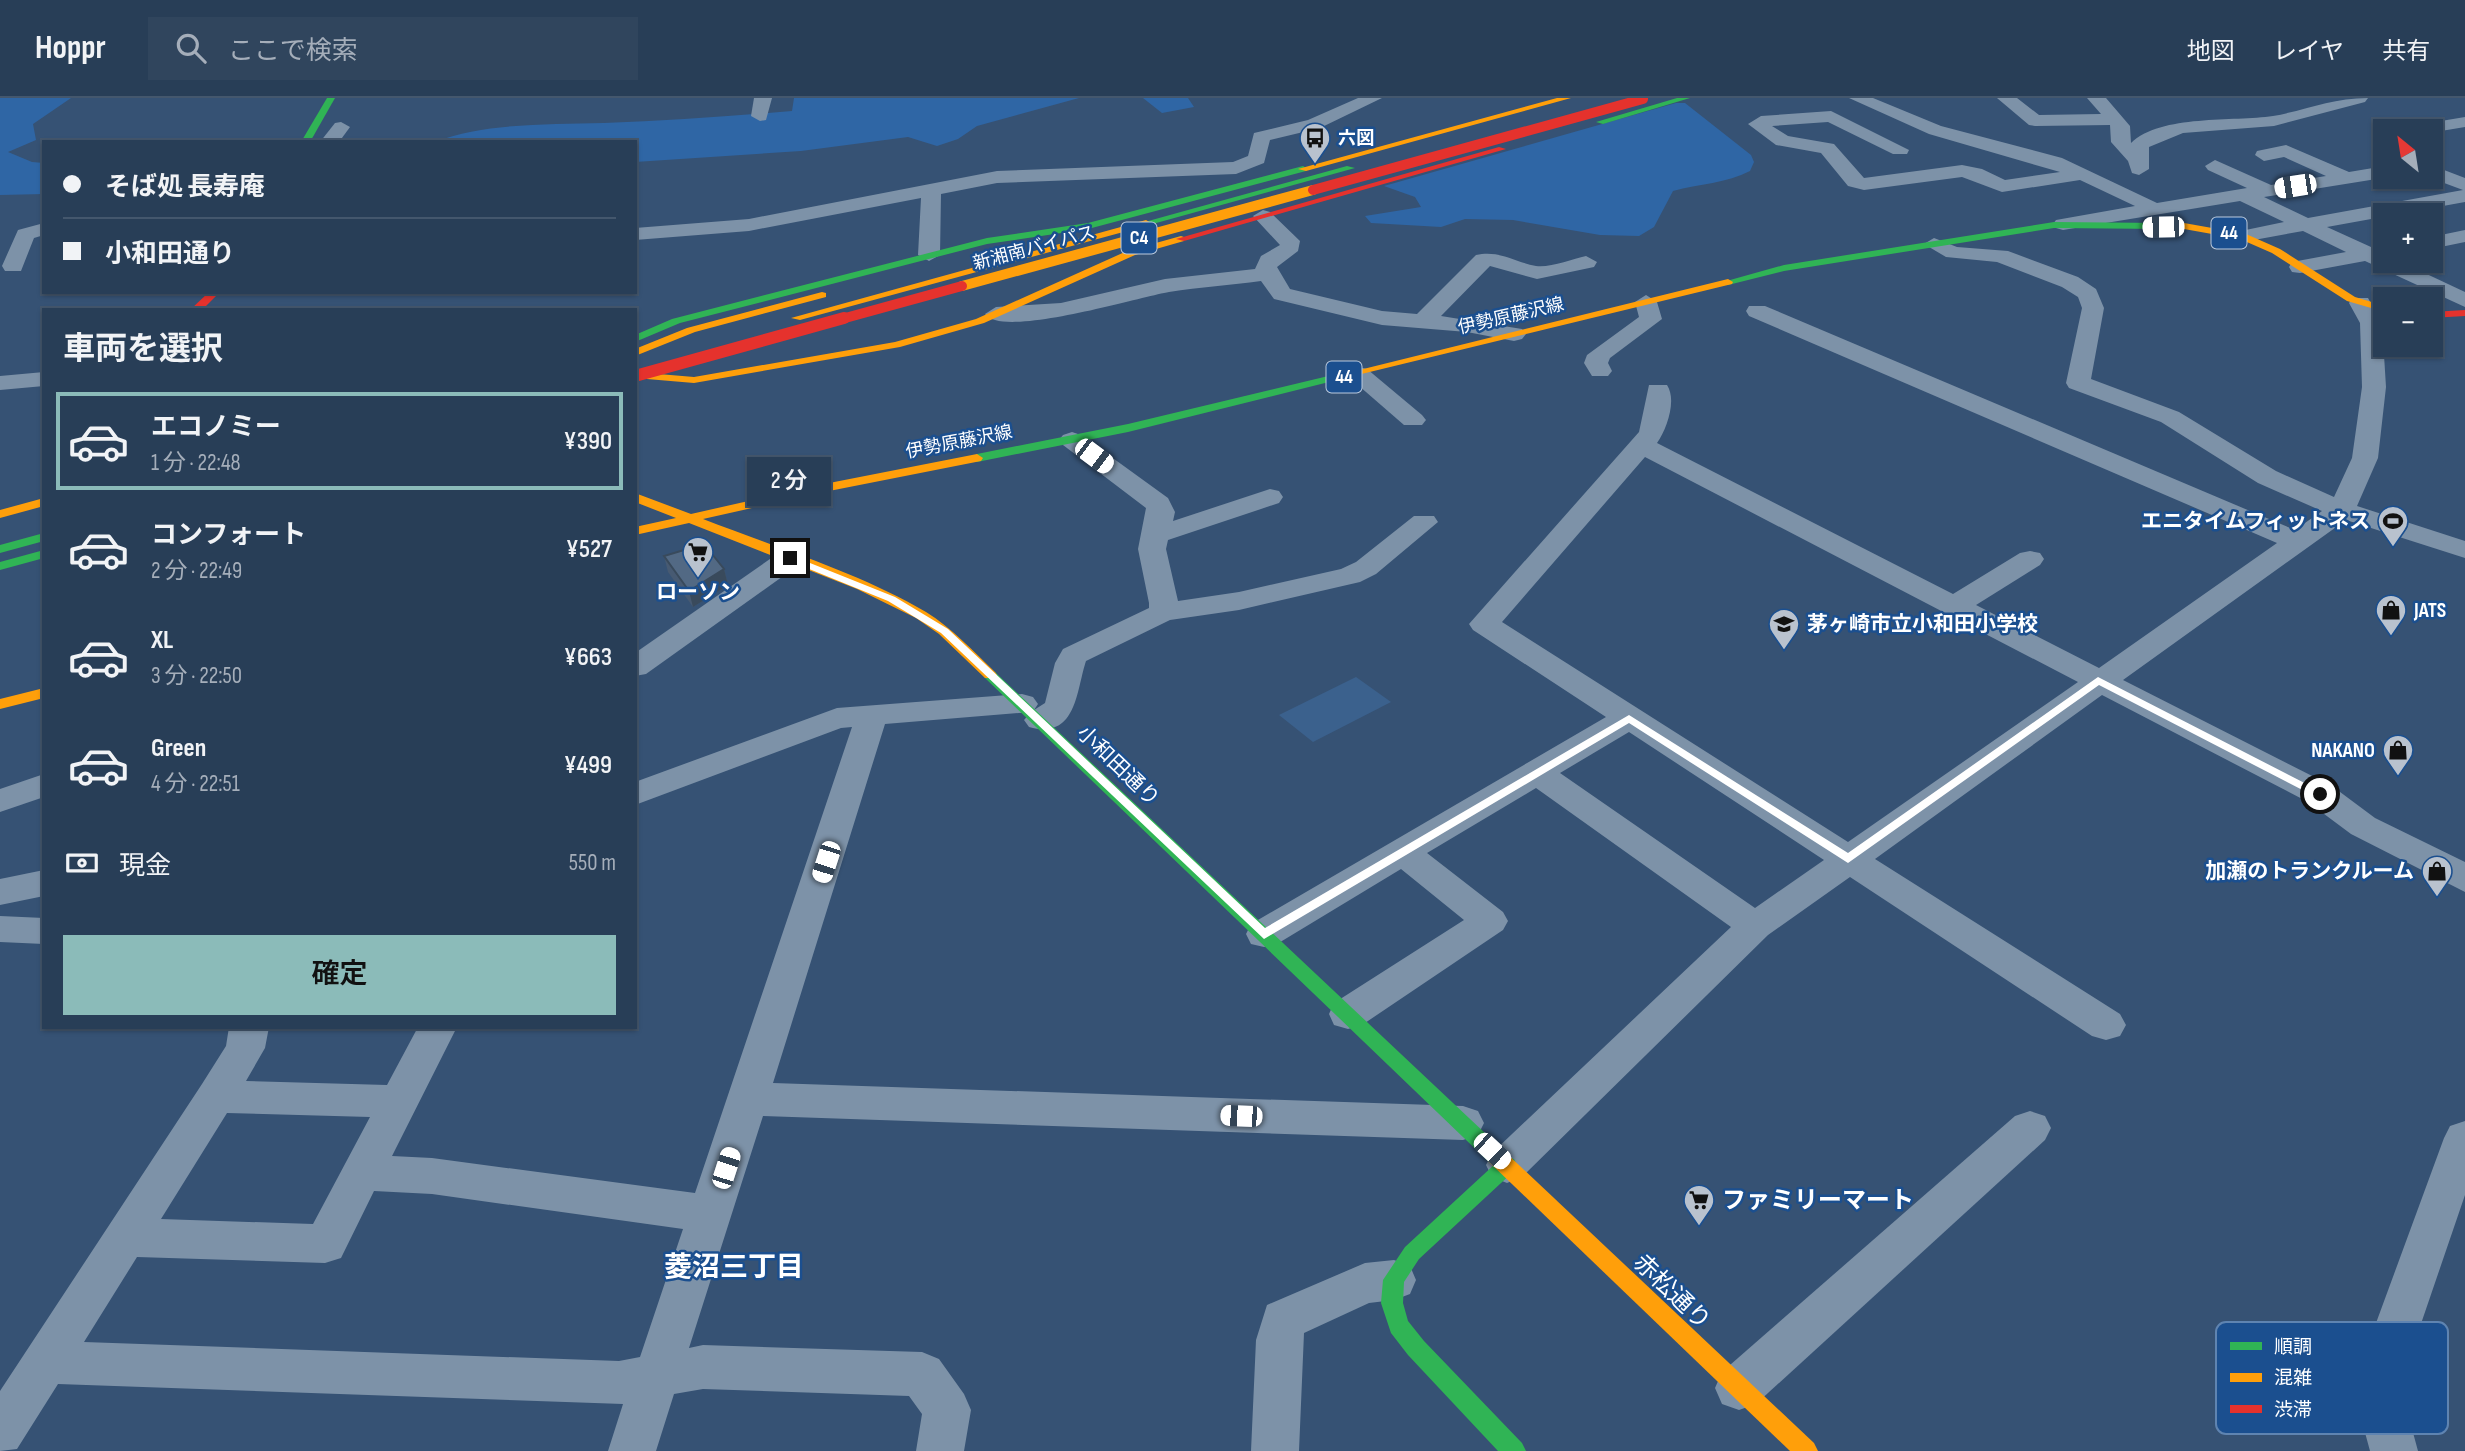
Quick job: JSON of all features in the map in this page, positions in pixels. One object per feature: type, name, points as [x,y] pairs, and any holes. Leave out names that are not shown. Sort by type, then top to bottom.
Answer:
[{"type":"main road","points":[[637,337],[676,321],[929,255],[987,241],[1074,229],[1242,176],[1567,98]]},
{"type":"main road","name":"新湘南バイパス","points":[[637,360],[1609,98]]},
{"type":"main road","name":"新湘南バイパス","points":[[637,377],[724,366],[1036,281],[1100,250],[1645,98]]},
{"type":"main road","points":[[306,140],[335,99]]},
{"type":"main road","points":[[637,377],[673,380],[715,377],[896,345],[996,314],[1130,253],[1674,99]]},
{"type":"main road","name":"伊勢原藤沢線","points":[[637,530],[686,517],[1072,440],[1359,374],[1784,268],[2054,225],[2183,226],[2243,236],[2262,243],[2360,303],[2373,306]]},
{"type":"main road","points":[[637,352],[691,330],[990,250],[1083,239]]},
{"type":"main road","points":[[197,308],[213,294]]},
{"type":"main road","points":[[2443,314],[2465,313]]},
{"type":"main road","name":"小和田通り","points":[[637,498],[872,591],[921,615],[964,648],[1507,1165]]},
{"type":"main road","points":[[0,514],[42,503]]},
{"type":"main road","points":[[0,533],[42,522]]},
{"type":"main road","points":[[0,549],[42,538]]},
{"type":"main road","points":[[0,566],[42,555]]},
{"type":"main road","points":[[0,704],[42,693]]},
{"type":"main road","points":[[1507,1165],[1412,1253],[1394,1280],[1392,1303],[1399,1326],[1416,1348],[1514,1451]]},
{"type":"main road","name":"赤松通り","points":[[1507,1165],[1806,1451]]},
{"type":"street","points":[[637,234],[749,225],[931,188],[1025,174],[1242,176],[1257,159],[1261,137],[1314,124],[1373,98]]},
{"type":"street","points":[[1858,98],[1912,121],[2033,155],[2084,174],[2183,226]]},
{"type":"street","points":[[2006,98],[2035,121],[2115,119]]},
{"type":"street","points":[[2096,98],[2121,126],[2119,142],[2137,160],[2139,168]]},
{"type":"street","points":[[2150,208],[2138,181],[2140,144],[2170,130],[2274,121],[2359,98]]},
{"type":"street","points":[[1900,150],[1831,116],[1810,116],[1757,124],[1783,141],[1827,148],[1855,182],[1864,184],[1962,171],[2002,186],[2084,174]]},
{"type":"street","points":[[1912,121],[1962,117]]},
{"type":"street","points":[[2443,126],[2465,122]]},
{"type":"street","points":[[1836,158],[1978,141]]},
{"type":"street","points":[[2264,155],[2286,151],[2347,178]]},
{"type":"street","points":[[2443,162],[2454,160]]},
{"type":"street","points":[[2215,166],[2269,191]]},
{"type":"street","points":[[2054,225],[2373,174]]},
{"type":"street","points":[[2443,176],[2465,185]]},
{"type":"street","points":[[929,255],[931,188]]},
{"type":"street","points":[[2242,195],[2373,251]]},
{"type":"street","points":[[2243,236],[2465,196]]},
{"type":"street","points":[[1263,216],[1290,241],[1291,247],[1269,261],[1267,274],[1282,294],[1382,318],[1514,334]]},
{"type":"street","points":[[16,266],[25,234],[42,230]]},
{"type":"street","points":[[2443,241],[2465,236]]},
{"type":"street","points":[[1934,244],[1953,253],[2000,256],[2079,287],[2088,295],[2092,308],[2078,383],[2170,417],[2267,477],[2342,510],[2465,550]]},
{"type":"street","points":[[2300,267],[2373,254]]},
{"type":"street","points":[[1423,321],[1484,260],[1497,259],[1538,273],[1586,262]]},
{"type":"street","points":[[2414,273],[2465,300]]},
{"type":"street","points":[[996,314],[1023,315],[1101,303],[1167,286],[1267,274]]},
{"type":"street","points":[[1600,371],[1596,363],[1599,355],[1651,318],[1646,302]]},
{"type":"street","points":[[1507,1165],[1755,926],[2342,510],[2365,457],[2374,387],[2371,323],[2360,303]]},
{"type":"street","points":[[1758,311],[2296,541]]},
{"type":"street","points":[[1359,374],[1413,420]]},
{"type":"street","points":[[0,383],[42,379]]},
{"type":"street","points":[[1658,390],[1655,426],[1641,445],[1484,624],[2106,1025]]},
{"type":"street","points":[[1072,440],[1158,503],[1161,512],[1152,549],[1164,603],[1163,612]]},
{"type":"street","points":[[1641,445],[2320,794],[2363,826],[2439,861],[2465,879]]},
{"type":"street","points":[[1157,535],[1270,497]]},
{"type":"street","points":[[637,793],[837,718],[872,714],[1031,712],[1060,708],[1074,655],[1163,612],[1330,583],[1366,568],[1424,522]]},
{"type":"street","points":[[637,666],[790,558]]},
{"type":"street","points":[[1954,606],[2030,559]]},
{"type":"street","points":[[632,1451],[749,1099],[872,714]]},
{"type":"street","points":[[1264,934],[1629,718]]},
{"type":"street","points":[[1537,773],[1755,926]]},
{"type":"street","points":[[0,801],[42,786]]},
{"type":"street","points":[[1348,1014],[1490,921],[1402,852]]},
{"type":"street","points":[[0,892],[42,883]]},
{"type":"street","points":[[0,929],[42,931]]},
{"type":"street","points":[[0,1433],[216,1096],[245,1048],[249,1029]]},
{"type":"street","points":[[124,1237],[325,1244],[437,1029]]},
{"type":"street","points":[[216,1096],[399,1102]]},
{"type":"street","points":[[749,1099],[1463,1124]]},
{"type":"street","points":[[1739,1388],[2030,1128]]},
{"type":"street","points":[[2398,1322],[2465,1138]]},
{"type":"street","points":[[362,1173],[432,1176],[710,1214]]},
{"type":"street","points":[[1275,1451],[1279,1340],[1283,1320],[1365,1283],[1394,1280]]},
{"type":"street","points":[[44,1362],[619,1383],[703,1367],[922,1374],[947,1410],[940,1451]]},
{"type":"street","points":[[2389,1434],[2394,1451]]},
{"type":"shaded area","points":[[0,98],[71,98],[33,124],[36,140],[8,152],[32,162],[42,163],[42,194],[0,195]]},
{"type":"shaded area","points":[[794,98],[1079,98],[977,126],[958,139],[937,146],[908,137],[801,151],[637,162],[637,140],[441,140],[475,131],[518,126],[651,121],[792,111]]},
{"type":"shaded area","points":[[1143,98],[1188,98],[1194,107],[1162,113]]},
{"type":"shaded area","points":[[1676,103],[1685,103],[1751,155],[1754,162],[1750,171],[1741,175],[1673,191],[1654,227],[1639,236],[1600,235],[1513,220],[1465,219],[1441,227],[1371,223],[1365,216],[1421,207],[1415,197],[1384,186]]},
{"type":"shaded area","points":[[1356,677],[1391,702],[1313,742],[1279,715]]},
{"type":"building","points":[[704,544],[724,569],[689,591],[664,556]]},
{"type":"traffic: fast","points":[[306,140],[331,98]]},
{"type":"traffic: fast","points":[[1600,122],[1686,98]]},
{"type":"traffic: fast","points":[[1146,223],[1350,168]]},
{"type":"traffic: fast","points":[[637,338],[676,321],[915,259],[987,241],[1088,226],[1303,169]]},
{"type":"traffic: fast","points":[[1728,282],[1784,268],[2054,225],[2163,226]]},
{"type":"traffic: fast","points":[[977,458],[1128,428],[1345,375]]},
{"type":"traffic: fast","points":[[0,549],[42,538]]},
{"type":"traffic: fast","points":[[0,566],[42,555]]},
{"type":"traffic: fast","points":[[990,675],[1496,1156]]},
{"type":"traffic: fast","points":[[1507,1165],[1412,1253],[1394,1280],[1392,1303],[1399,1326],[1416,1348],[1514,1451]]},
{"type":"traffic: slow","points":[[1303,169],[1567,98]]},
{"type":"traffic: slow","points":[[962,286],[1313,190]]},
{"type":"traffic: slow","points":[[796,318],[1146,223]]},
{"type":"traffic: slow","points":[[2163,226],[2184,226],[2243,236],[2276,251],[2351,299],[2373,305]]},
{"type":"traffic: slow","points":[[637,375],[694,380],[896,345],[980,321],[1131,253],[1181,239]]},
{"type":"traffic: slow","points":[[1345,375],[1728,282]]},
{"type":"traffic: slow","points":[[637,352],[691,330],[822,295]]},
{"type":"traffic: slow","points":[[637,531],[819,489],[977,458]]},
{"type":"traffic: slow","points":[[637,498],[862,586],[921,615],[944,631],[990,675]]},
{"type":"traffic: slow","points":[[0,514],[42,503]]},
{"type":"traffic: slow","points":[[0,704],[42,694]]},
{"type":"traffic: slow","points":[[1496,1156],[1806,1451]]},
{"type":"traffic: jam","points":[[1313,190],[1643,99]]},
{"type":"traffic: jam","points":[[1181,239],[1502,149]]},
{"type":"traffic: jam","points":[[637,375],[962,286]]},
{"type":"traffic: jam","points":[[197,308],[213,294]]},
{"type":"traffic: jam","points":[[2443,314],[2465,313]]},
{"type":"place","name":"六図","points":[[1315,165]]},
{"type":"place","name":"エニタイムフィットネス","points":[[2393,548]]},
{"type":"place","name":"ローソン","points":[[698,579]]},
{"type":"place","name":"JATS","points":[[2391,637]]},
{"type":"place","name":"茅ヶ崎市立小和田小学校","points":[[1784,651]]},
{"type":"place","name":"NAKANO","points":[[2398,777]]},
{"type":"place","name":"加瀬のトランクルーム","points":[[2437,898]]},
{"type":"place","name":"ファミリーマート","points":[[1699,1227]]},
{"type":"district","name":"菱沼三丁目","points":[[734,1267]]},
{"type":"route","points":[[790,558],[891,599],[944,631],[1264,934],[1629,718],[1848,859],[2098,681],[2320,794]]}]
